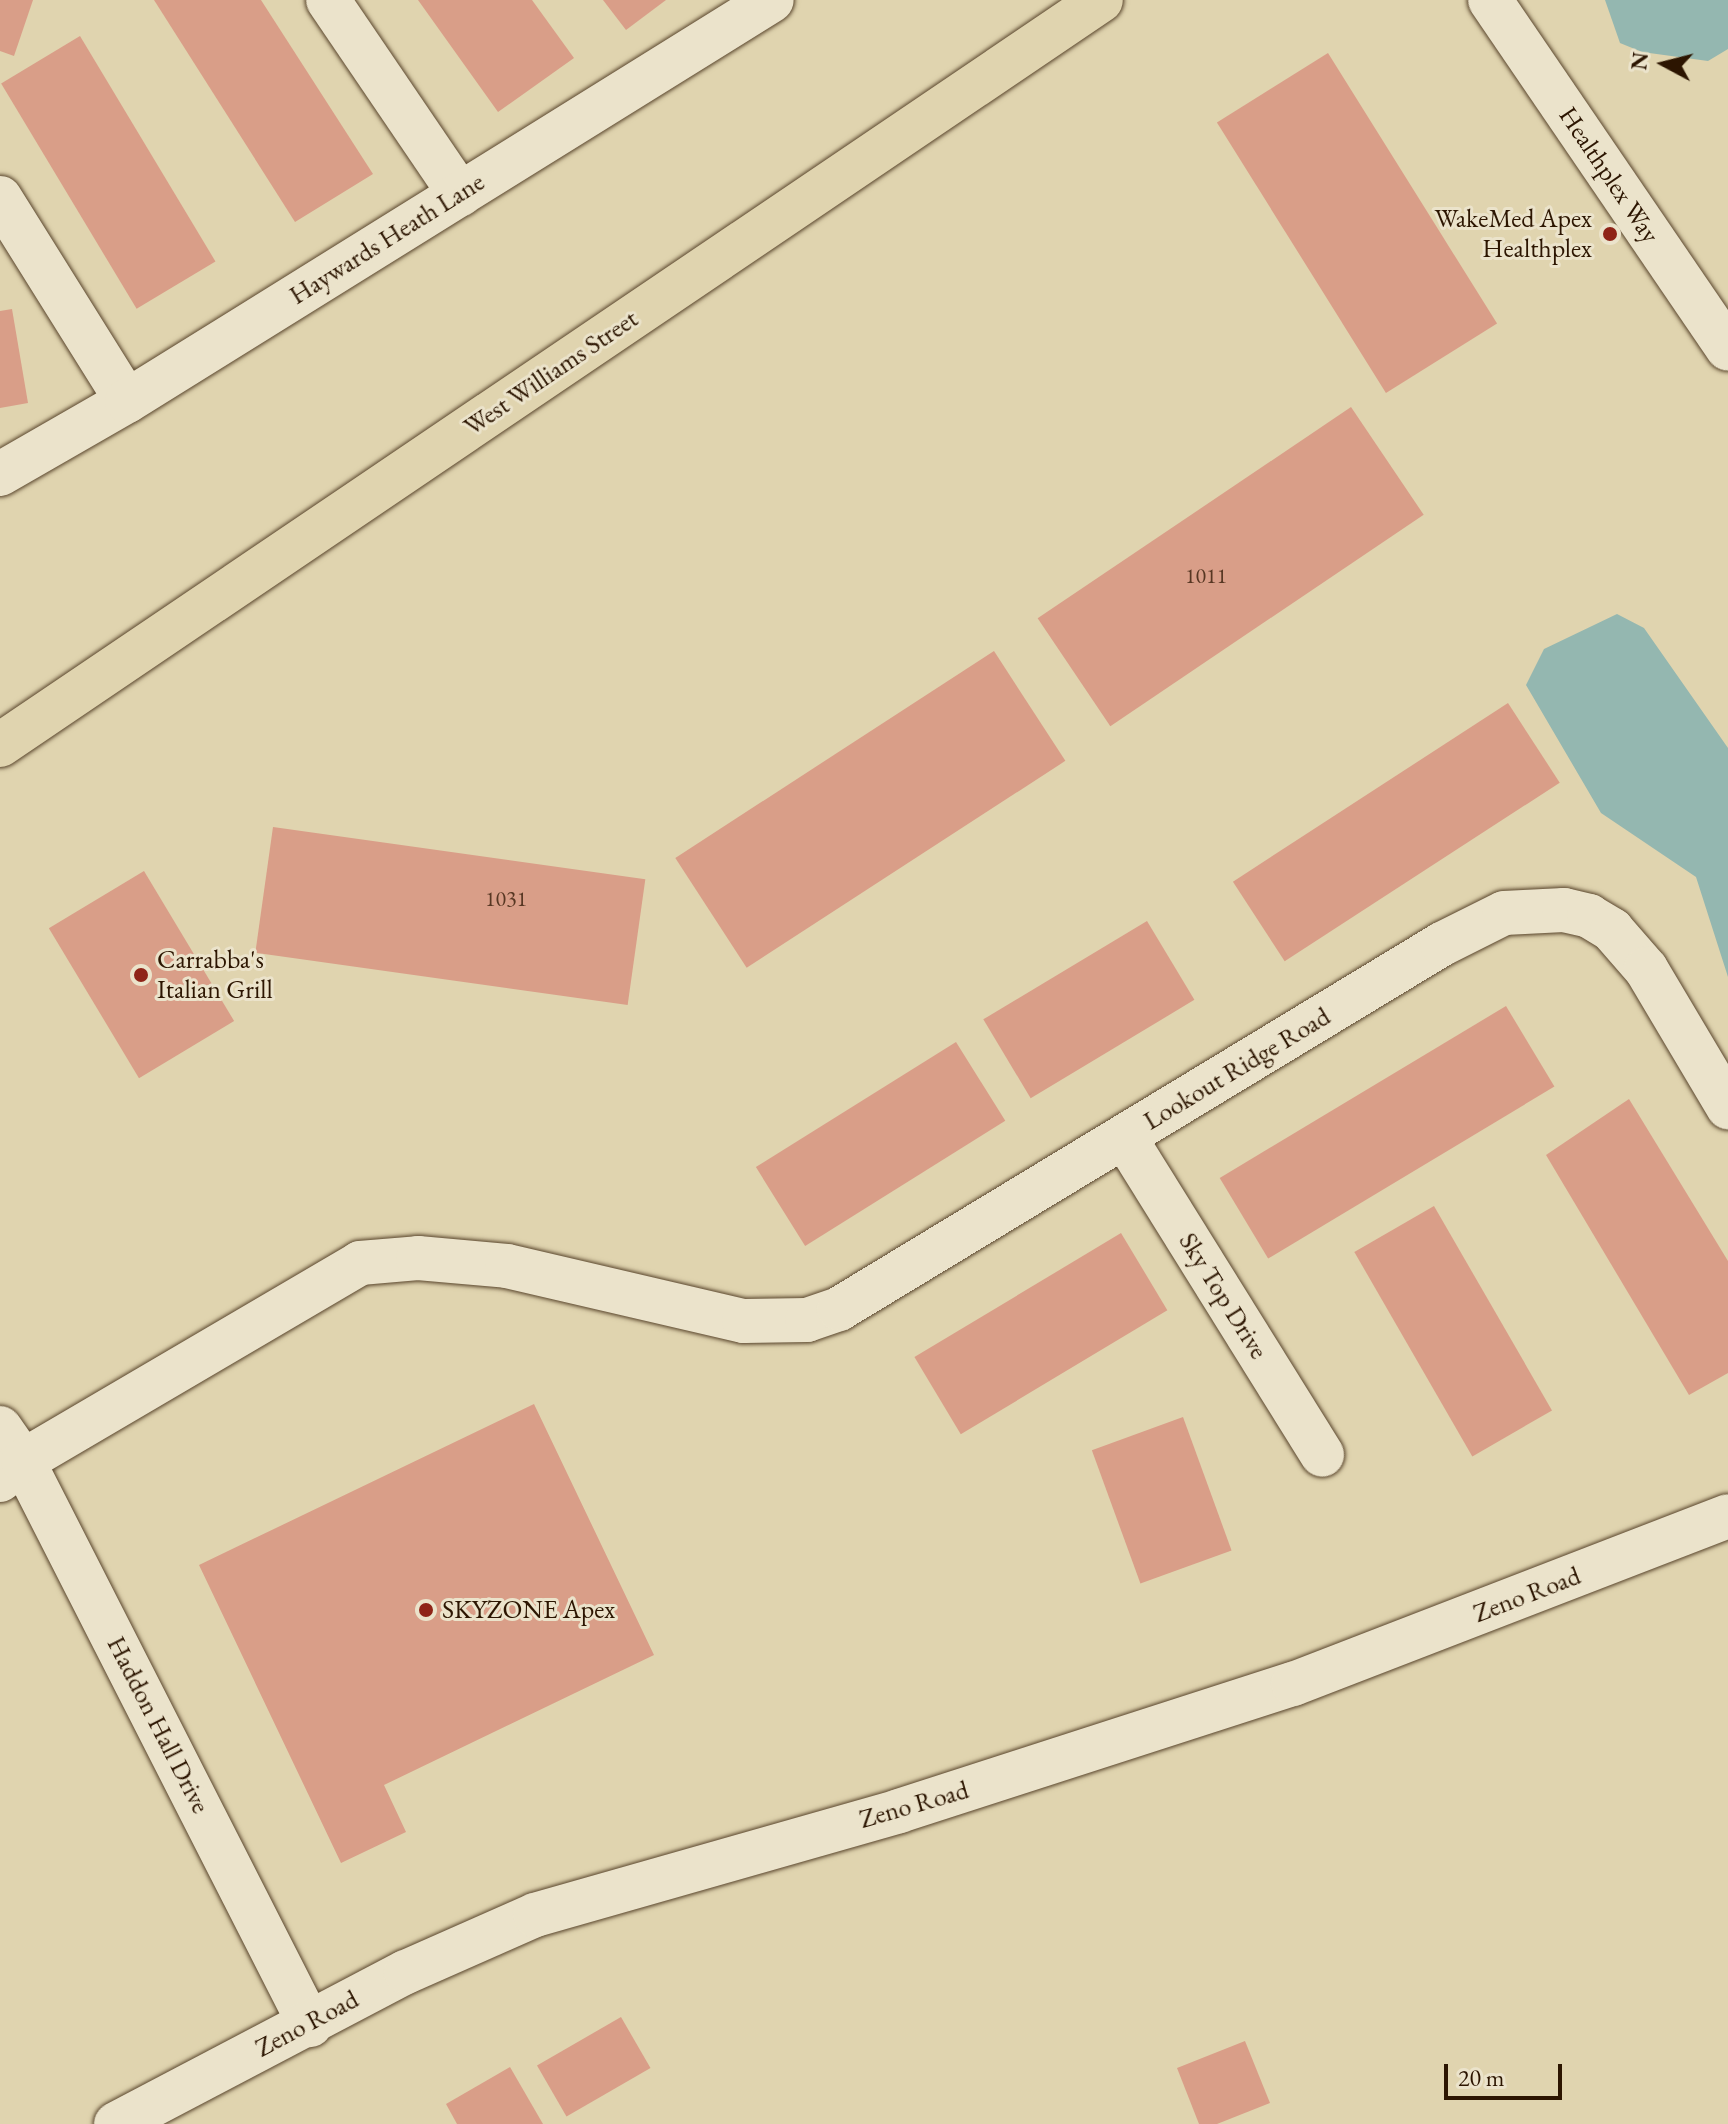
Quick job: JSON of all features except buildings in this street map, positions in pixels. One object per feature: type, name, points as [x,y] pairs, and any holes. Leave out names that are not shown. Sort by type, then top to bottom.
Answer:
[{"type":"main road","name":"West Williams Street","points":[[0,745],[1101,0]]},
{"type":"street","points":[[328,0],[460,194]]},
{"type":"street","name":"Haywards Heath Lane","points":[[0,474],[127,401],[772,0]]},
{"type":"street","name":"Healthplex Way","points":[[1490,0],[1725,337]]},
{"type":"street","points":[[0,198],[127,401]]},
{"type":"street","name":"Lookout Ridge Road","points":[[8,1457],[360,1263],[418,1258],[507,1266],[744,1321],[781,1323],[839,1309],[1442,944],[1483,921],[1530,908],[1589,916],[1612,930],[1646,969],[1728,1107]]},
{"type":"street","name":"Sky Top Drive","points":[[1125,1138],[1322,1455]]},
{"type":"street","name":"Haddon Hall Drive","points":[[8,1457],[310,2025]]},
{"type":"street","name":"Zeno Road","points":[[116,2124],[406,1972],[535,1915],[899,1811],[1293,1684],[1728,1516]]},
{"type":"water","points":[[1605,0],[1728,0],[1728,49],[1708,61],[1642,52],[1620,43]]},
{"type":"water","points":[[1617,614],[1644,628],[1728,748],[1728,977],[1696,877],[1601,813],[1526,685],[1544,649]]},
{"type":"place","name":"WakeMed Apex Healthplex","points":[[1610,234]]},
{"type":"place","name":"Carrabba's Italian Grill","points":[[141,975]]},
{"type":"place","name":"SKYZONE Apex","points":[[426,1610]]}]
